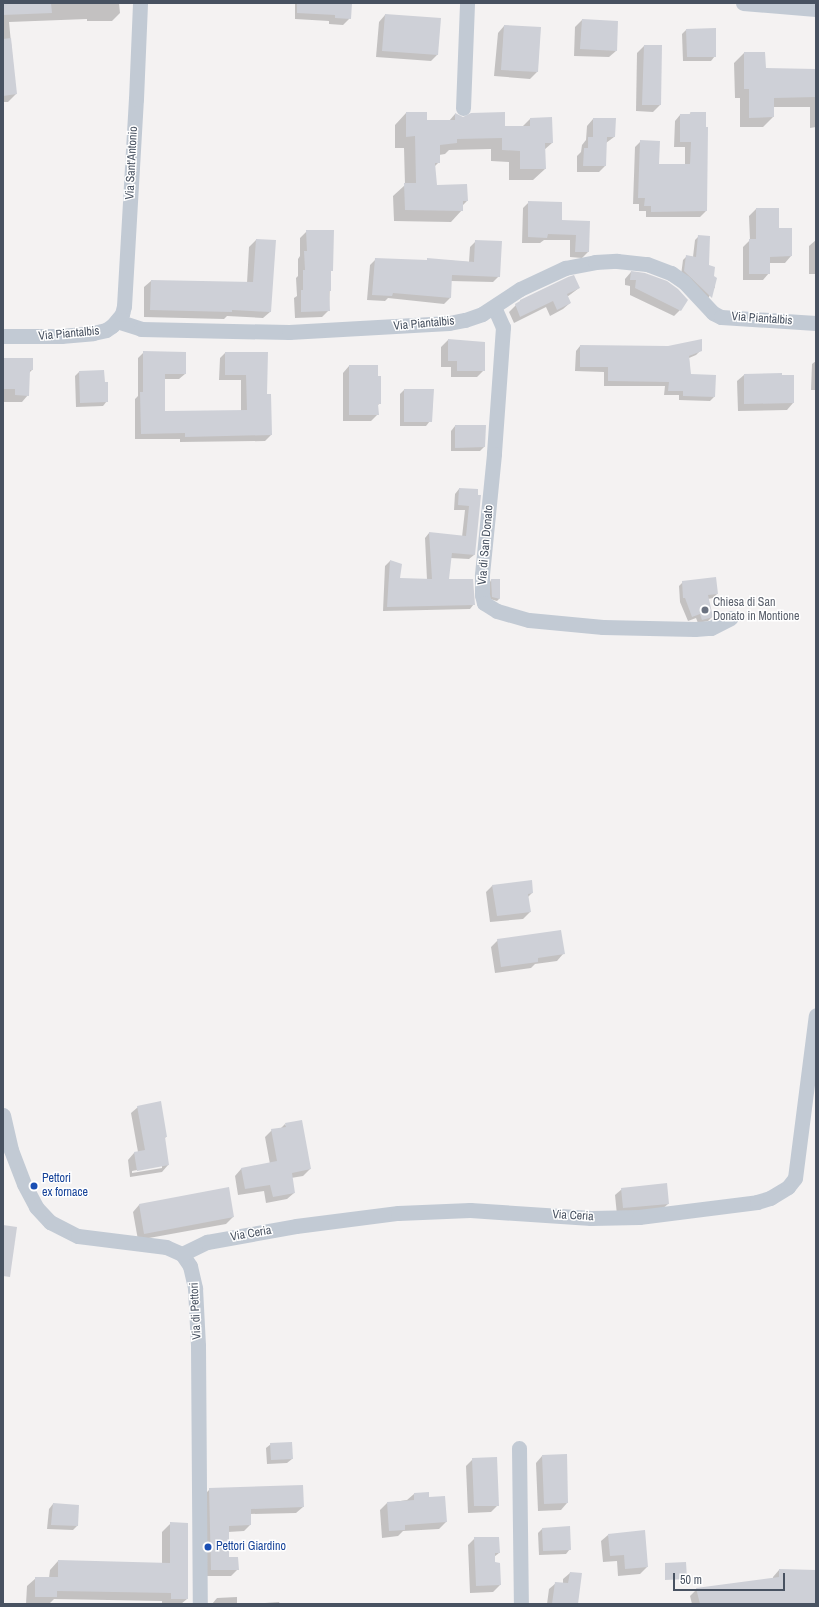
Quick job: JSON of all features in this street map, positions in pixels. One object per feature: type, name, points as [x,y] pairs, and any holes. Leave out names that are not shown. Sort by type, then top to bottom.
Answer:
[{"type":"street","name":"Via Sant'Antonio","points":[[117,321],[124,306],[140,3]]},
{"type":"street","points":[[463,108],[467,3]]},
{"type":"street","points":[[743,3],[816,9]]},
{"type":"street","name":"Via Piantalbis","points":[[3,336],[55,336],[94,333],[106,330],[117,321],[141,329],[327,331],[449,323],[465,320],[482,314],[520,288],[565,268],[595,262],[617,261],[635,262],[660,268],[684,282],[712,313],[720,317],[731,316],[816,323]]},
{"type":"street","name":"Via di San Donato","points":[[494,307],[502,326],[494,454],[482,575],[482,595],[484,603],[497,611],[529,620],[604,627],[712,628],[730,618]]},
{"type":"street","name":"Via Ceria","points":[[182,1254],[207,1242],[296,1226],[398,1213],[470,1210],[591,1218],[639,1217],[757,1202],[770,1198],[788,1187],[795,1178],[816,1015]]},
{"type":"street","points":[[3,1115],[12,1150],[24,1184],[36,1207],[50,1222],[78,1236],[166,1247],[182,1254]]},
{"type":"street","name":"Via di Pettori","points":[[182,1254],[190,1266],[196,1288],[198,1346],[200,1604]]},
{"type":"street","points":[[519,1448],[521,1604]]},
{"type":"building","points":[[3,3],[51,3],[52,13],[3,15]]},
{"type":"building","points":[[297,3],[352,3],[351,19],[335,18],[335,15],[297,13]]},
{"type":"building","points":[[385,14],[441,18],[438,55],[382,51]]},
{"type":"building","points":[[582,19],[618,21],[617,51],[580,49]]},
{"type":"building","points":[[504,25],[541,27],[538,72],[501,70]]},
{"type":"building","points":[[716,28],[716,57],[687,57],[686,29]]},
{"type":"building","points":[[11,38],[17,94],[3,96],[3,39]]},
{"type":"building","points":[[644,45],[662,45],[661,105],[642,105]]},
{"type":"building","points":[[744,52],[765,52],[766,68],[816,69],[816,97],[774,98],[774,117],[749,118],[749,89],[744,89]]},
{"type":"building","points":[[406,112],[427,112],[427,120],[455,120],[455,113],[463,117],[471,113],[505,112],[505,126],[530,126],[530,118],[552,117],[553,143],[545,143],[546,169],[520,169],[520,151],[502,150],[502,138],[457,139],[457,143],[440,145],[440,163],[435,163],[437,185],[467,184],[468,201],[463,201],[463,211],[405,210],[404,183],[416,183],[415,136],[406,137]]},
{"type":"building","points":[[690,112],[706,112],[706,127],[708,127],[707,211],[651,212],[651,206],[644,206],[645,198],[638,198],[640,140],[660,141],[659,164],[690,164],[691,142],[680,142],[680,114],[691,114]]},
{"type":"building","points":[[593,118],[616,118],[615,137],[607,137],[606,166],[583,166],[584,148],[588,148],[588,137],[593,137]]},
{"type":"building","points":[[528,201],[562,202],[562,220],[590,221],[589,252],[575,252],[576,235],[548,234],[547,238],[528,237]]},
{"type":"building","points":[[756,208],[779,208],[779,228],[792,228],[792,256],[770,257],[770,274],[749,274],[749,239],[756,239]]},
{"type":"building","points":[[306,230],[334,230],[333,271],[331,271],[331,291],[329,291],[330,311],[301,312],[301,290],[303,290],[303,270],[305,270],[304,251],[307,251]]},
{"type":"building","points":[[698,235],[710,236],[709,265],[715,267],[714,276],[717,278],[712,298],[684,271],[686,255],[696,257]]},
{"type":"building","points":[[256,239],[276,240],[271,312],[232,310],[232,312],[150,310],[151,280],[253,282]]},
{"type":"building","points":[[475,240],[502,241],[500,277],[452,275],[451,298],[393,293],[392,296],[372,295],[375,258],[427,260],[427,258],[474,262]]},
{"type":"building","points":[[631,271],[645,273],[667,281],[678,289],[688,300],[681,311],[635,288],[636,280],[630,280]]},
{"type":"building","points":[[574,275],[580,288],[567,294],[571,303],[557,310],[553,301],[520,317],[515,304],[520,300]]},
{"type":"building","points":[[448,339],[485,342],[485,371],[457,371],[457,361],[448,361]]},
{"type":"building","points":[[702,339],[702,351],[689,356],[691,374],[716,375],[715,397],[683,396],[683,391],[668,391],[669,382],[608,381],[608,367],[580,367],[580,345],[668,346]]},
{"type":"building","points":[[143,351],[186,352],[186,374],[165,374],[165,411],[247,410],[246,375],[225,375],[225,352],[268,352],[267,394],[271,394],[272,435],[185,437],[185,433],[141,434],[140,392],[143,392]]},
{"type":"building","points":[[3,358],[33,358],[33,370],[30,370],[29,396],[15,395],[15,389],[3,389]]},
{"type":"building","points":[[349,365],[378,365],[378,376],[381,376],[381,404],[378,404],[379,415],[349,415]]},
{"type":"building","points":[[104,370],[105,382],[108,382],[108,402],[80,403],[79,371]]},
{"type":"building","points":[[782,373],[782,375],[794,375],[794,403],[744,404],[744,374]]},
{"type":"building","points":[[404,389],[434,389],[432,422],[404,422]]},
{"type":"building","points":[[455,425],[486,425],[485,447],[455,448]]},
{"type":"building","points":[[459,488],[478,489],[478,495],[481,495],[475,555],[452,553],[449,579],[473,579],[475,605],[387,607],[390,560],[402,564],[400,578],[432,579],[429,532],[466,536],[469,506],[458,505]]},
{"type":"building","points":[[716,577],[718,594],[708,595],[713,617],[702,620],[700,614],[692,617],[685,598],[683,598],[682,581]]},
{"type":"building","points":[[491,579],[500,579],[500,599],[492,597]]},
{"type":"building","points":[[532,880],[533,893],[528,894],[531,912],[497,916],[492,885]]},
{"type":"building","points":[[561,930],[565,954],[538,958],[538,962],[501,967],[497,939]]},
{"type":"building","points":[[161,1101],[167,1137],[165,1137],[169,1165],[137,1171],[134,1152],[145,1150],[137,1106]]},
{"type":"building","points":[[302,1120],[311,1169],[292,1173],[295,1193],[273,1197],[270,1185],[245,1189],[241,1168],[277,1161],[271,1129],[286,1127],[285,1123]]},
{"type":"building","points":[[667,1183],[669,1204],[623,1208],[621,1188]]},
{"type":"building","points":[[229,1187],[234,1217],[144,1234],[139,1204]]},
{"type":"building","points":[[3,1225],[17,1227],[10,1277],[3,1276]]},
{"type":"building","points":[[292,1442],[293,1459],[271,1460],[270,1443]]},
{"type":"building","points":[[567,1454],[568,1503],[544,1504],[542,1455]]},
{"type":"building","points":[[497,1457],[499,1506],[474,1506],[472,1458]]},
{"type":"building","points":[[303,1485],[304,1507],[251,1509],[251,1525],[229,1526],[229,1557],[238,1557],[239,1570],[211,1570],[209,1488]]},
{"type":"building","points":[[429,1492],[429,1497],[445,1496],[447,1522],[405,1525],[405,1530],[389,1531],[387,1502],[414,1500],[414,1493]]},
{"type":"building","points":[[53,1503],[79,1505],[78,1526],[51,1525]]},
{"type":"building","points":[[170,1522],[188,1523],[188,1599],[171,1599],[171,1593],[57,1591],[57,1597],[35,1597],[35,1577],[58,1577],[58,1560],[170,1563]]},
{"type":"building","points":[[570,1526],[571,1550],[543,1551],[542,1528]]},
{"type":"building","points":[[645,1530],[648,1567],[625,1569],[624,1555],[610,1556],[608,1534]]},
{"type":"building","points":[[474,1537],[499,1537],[500,1553],[495,1553],[495,1562],[500,1563],[501,1585],[476,1586]]},
{"type":"building","points":[[686,1562],[687,1579],[665,1580],[665,1563]]},
{"type":"building","points":[[779,1569],[816,1570],[816,1604],[700,1604],[696,1588],[779,1577]]},
{"type":"building","points":[[570,1572],[582,1573],[578,1604],[552,1604],[555,1582],[568,1583]]},
{"type":"place","name":"Chiesa di San Donato in Montione","points":[[705,610]]},
{"type":"place","name":"Pettori ex fornace","points":[[34,1186]]},
{"type":"place","name":"Pettori Giardino","points":[[208,1547]]}]
